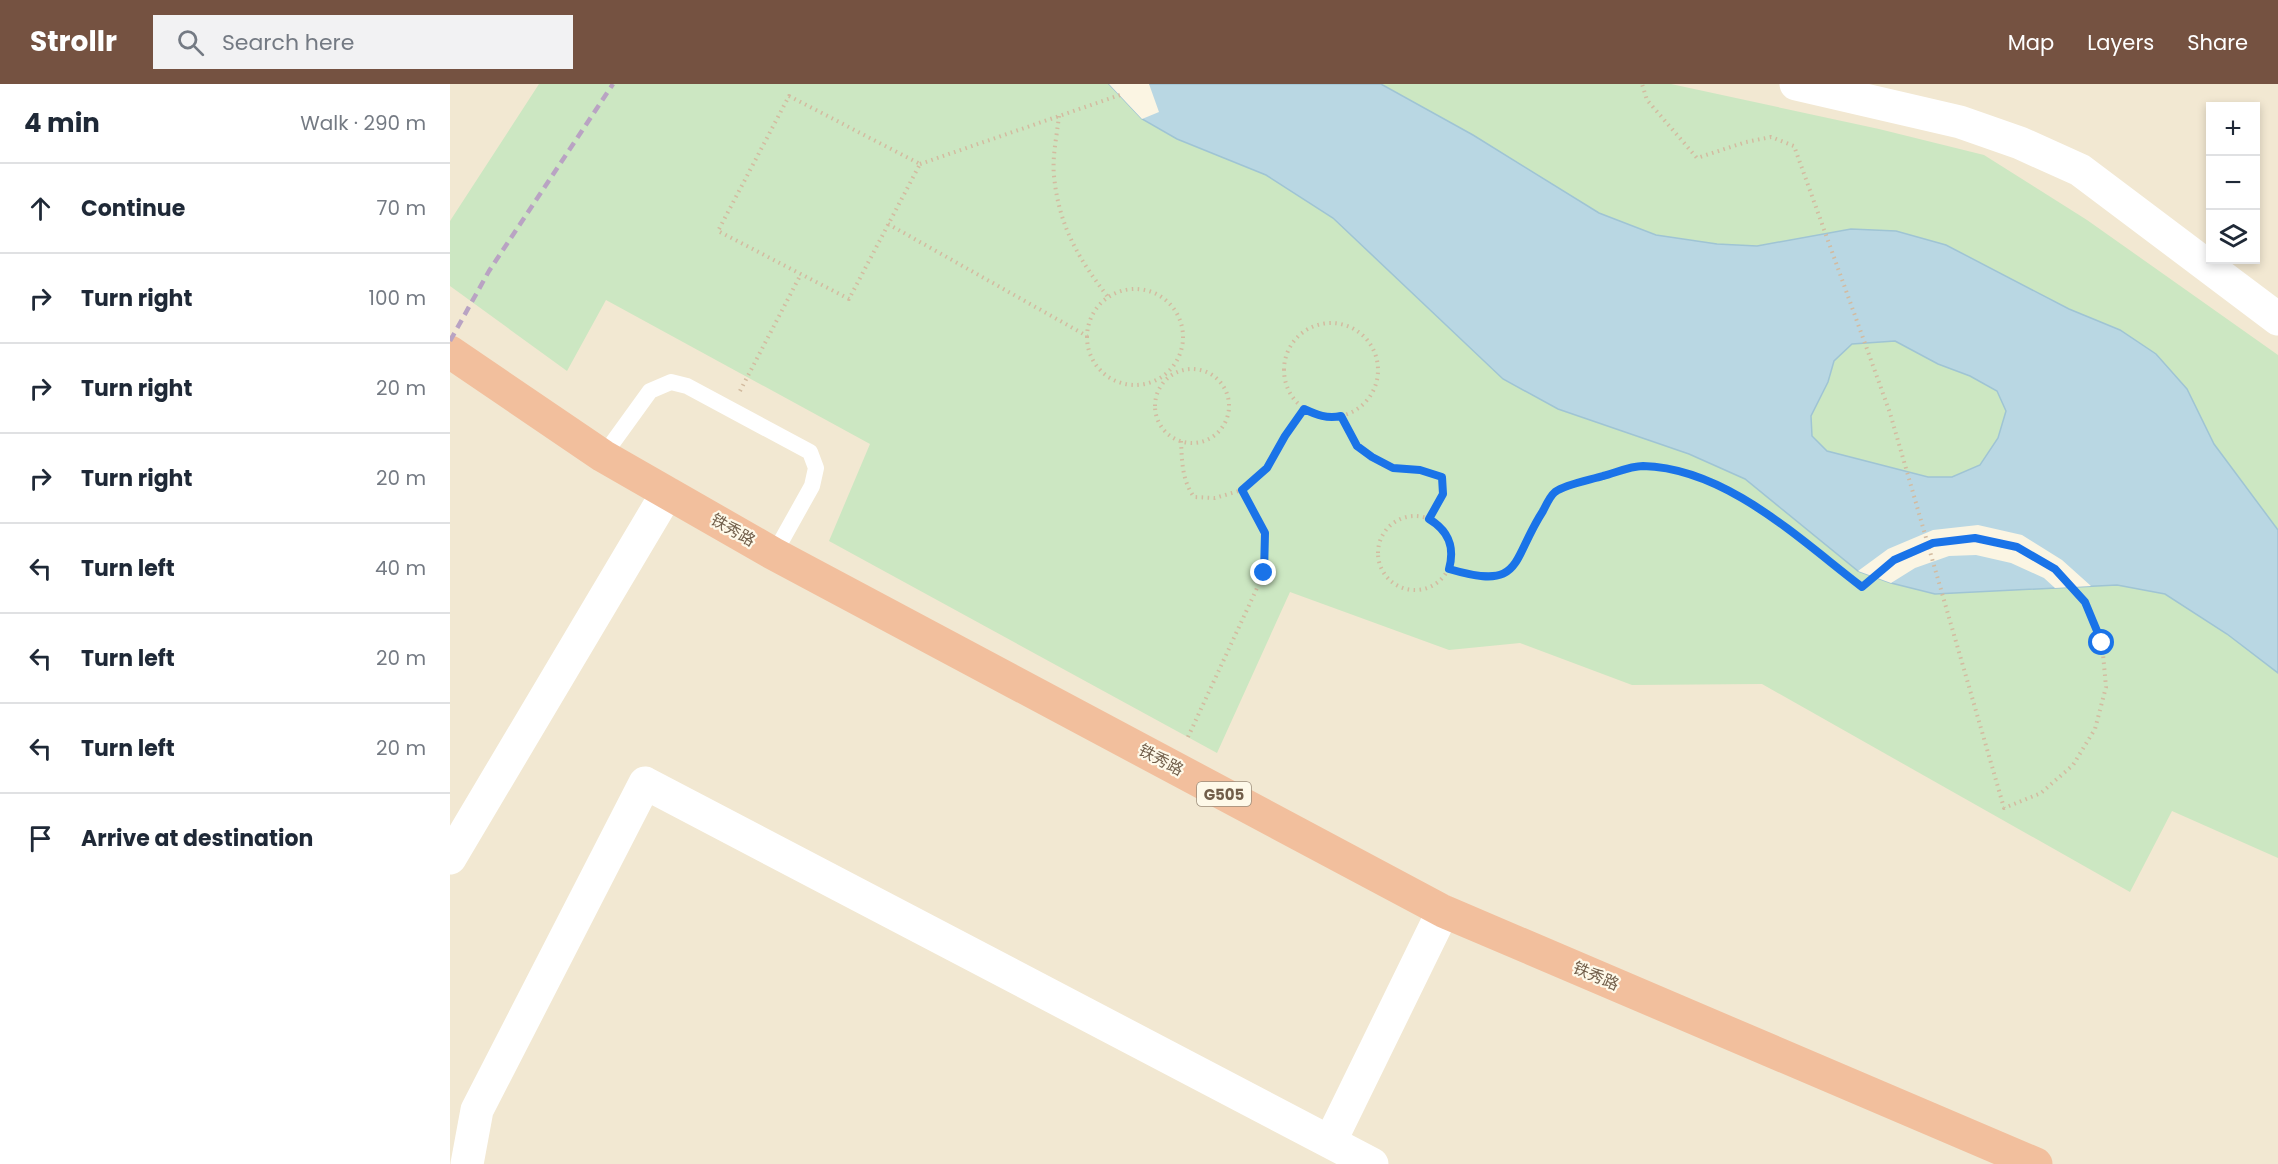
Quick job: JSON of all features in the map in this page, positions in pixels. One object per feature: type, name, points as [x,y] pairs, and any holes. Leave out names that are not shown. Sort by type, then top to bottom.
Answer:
[{"type":"highway","name":"铁秀路","points":[[450,352],[603,456],[774,554],[1443,911],[2036,1164]]},
{"type":"street","points":[[1796,84],[1960,122],[2020,143],[2080,170],[2278,319]]},
{"type":"street","points":[[450,858],[667,493]]},
{"type":"street","points":[[467,1164],[477,1110],[645,783],[1372,1164]]},
{"type":"street","points":[[1330,1142],[1443,911]]},
{"type":"lane","points":[[603,456],[650,391],[671,382],[687,386],[810,452],[816,468],[812,486],[774,554]]},
{"type":"path","points":[[1449,569],[1474,576],[1494,577],[1512,569],[1536,521],[1554,492],[1641,466],[1680,472],[1728,489],[1770,517],[1862,587],[1894,560],[1933,543],[1975,538],[2017,547],[2055,569],[2085,602],[2102,643],[2106,687],[2095,729],[2073,765],[2041,793],[2004,808],[1954,636],[1890,413],[1794,146],[1772,137],[1746,142],[1697,158],[1647,100],[1642,84]]},
{"type":"path","points":[[920,164],[789,96],[718,231],[849,299],[920,164],[1120,95]]},
{"type":"path","points":[[1059,116],[1053,174],[1060,208],[1071,242],[1086,268],[1108,297]]},
{"type":"path","points":[[888,224],[1087,336]]},
{"type":"path","points":[[730,409],[801,274]]},
{"type":"path","points":[[1137,289],[1152,292],[1167,300],[1178,313],[1183,329],[1183,345],[1178,361],[1167,373],[1153,382],[1137,385],[1120,383],[1107,376],[1096,365],[1089,351],[1087,336],[1089,320],[1097,307],[1108,297],[1122,290],[1137,289]]},
{"type":"path","points":[[1322,324],[1338,324],[1353,329],[1365,338],[1374,350],[1378,365],[1377,380],[1372,394],[1362,406],[1341,416],[1319,416],[1304,409],[1293,398],[1286,384],[1284,368],[1287,353],[1295,339],[1308,329],[1322,324]]},
{"type":"path","points":[[1190,369],[1202,371],[1213,376],[1227,394],[1229,405],[1227,417],[1222,428],[1214,436],[1192,443],[1181,441],[1169,435],[1161,426],[1156,414],[1155,402],[1159,389],[1166,379],[1177,372],[1190,369]]},
{"type":"path","points":[[1181,441],[1182,467],[1186,486],[1194,497],[1215,498],[1242,490],[1267,468],[1304,409]]},
{"type":"path","points":[[1341,416],[1357,446],[1372,457],[1393,468],[1420,470],[1442,477],[1443,494],[1429,519]]},
{"type":"path","points":[[1188,737],[1264,573],[1265,533],[1242,490]]},
{"type":"path","points":[[1417,516],[1429,519],[1447,534],[1452,545],[1449,569],[1442,579],[1431,586],[1420,590],[1408,590],[1387,578],[1380,567],[1379,542],[1389,527],[1405,517],[1417,516]]},
{"type":"shaded area","points":[[450,84],[2278,84],[2278,1164],[450,1164]]},
{"type":"green space","points":[[539,84],[1671,84],[1879,129],[1984,155],[2087,220],[2278,355],[2278,858],[2172,811],[2130,892],[1762,684],[1632,685],[1520,643],[1449,650],[1290,592],[1217,753],[829,541],[870,444],[606,300],[567,371],[450,286],[450,221]]},
{"type":"water","points":[[1109,84],[1381,84],[1473,135],[1599,213],[1656,235],[1717,244],[1757,246],[1851,229],[1896,231],[1946,245],[2069,309],[2120,330],[2156,354],[2187,389],[2214,444],[2278,530],[2278,673],[2227,634],[2165,594],[2117,585],[1935,594],[1891,583],[1858,571],[1745,479],[1689,454],[1558,409],[1503,379],[1333,218],[1266,175],[1177,139],[1142,119]],"holes":[[[1895,341],[1938,364],[1970,376],[1997,391],[2006,411],[1998,438],[1980,465],[1952,477],[1928,477],[1827,451],[1812,436],[1811,416],[1828,382],[1834,361],[1852,344]]]},
{"type":"pier","points":[[1109,84],[1149,84],[1159,112],[1142,119]]},
{"type":"pier","points":[[1978,525],[2022,535],[2062,560],[2091,586],[2055,588],[2044,578],[2011,563],[1976,555],[1949,556],[1915,568],[1891,583],[1858,571],[1888,549],[1933,530]]},
{"type":"railway","points":[[450,341],[489,271],[613,84]]},
{"type":"route","points":[[1264,573],[1265,533],[1242,490],[1267,468],[1304,409],[1319,416],[1341,416],[1357,446],[1393,468],[1420,470],[1442,477],[1443,494],[1429,519],[1447,534],[1452,545],[1449,569],[1474,576],[1494,577],[1512,569],[1536,521],[1554,492],[1641,466],[1680,472],[1728,489],[1770,517],[1862,587],[1894,560],[1933,543],[1975,538],[2017,547],[2055,569],[2085,602],[2102,643]]}]
